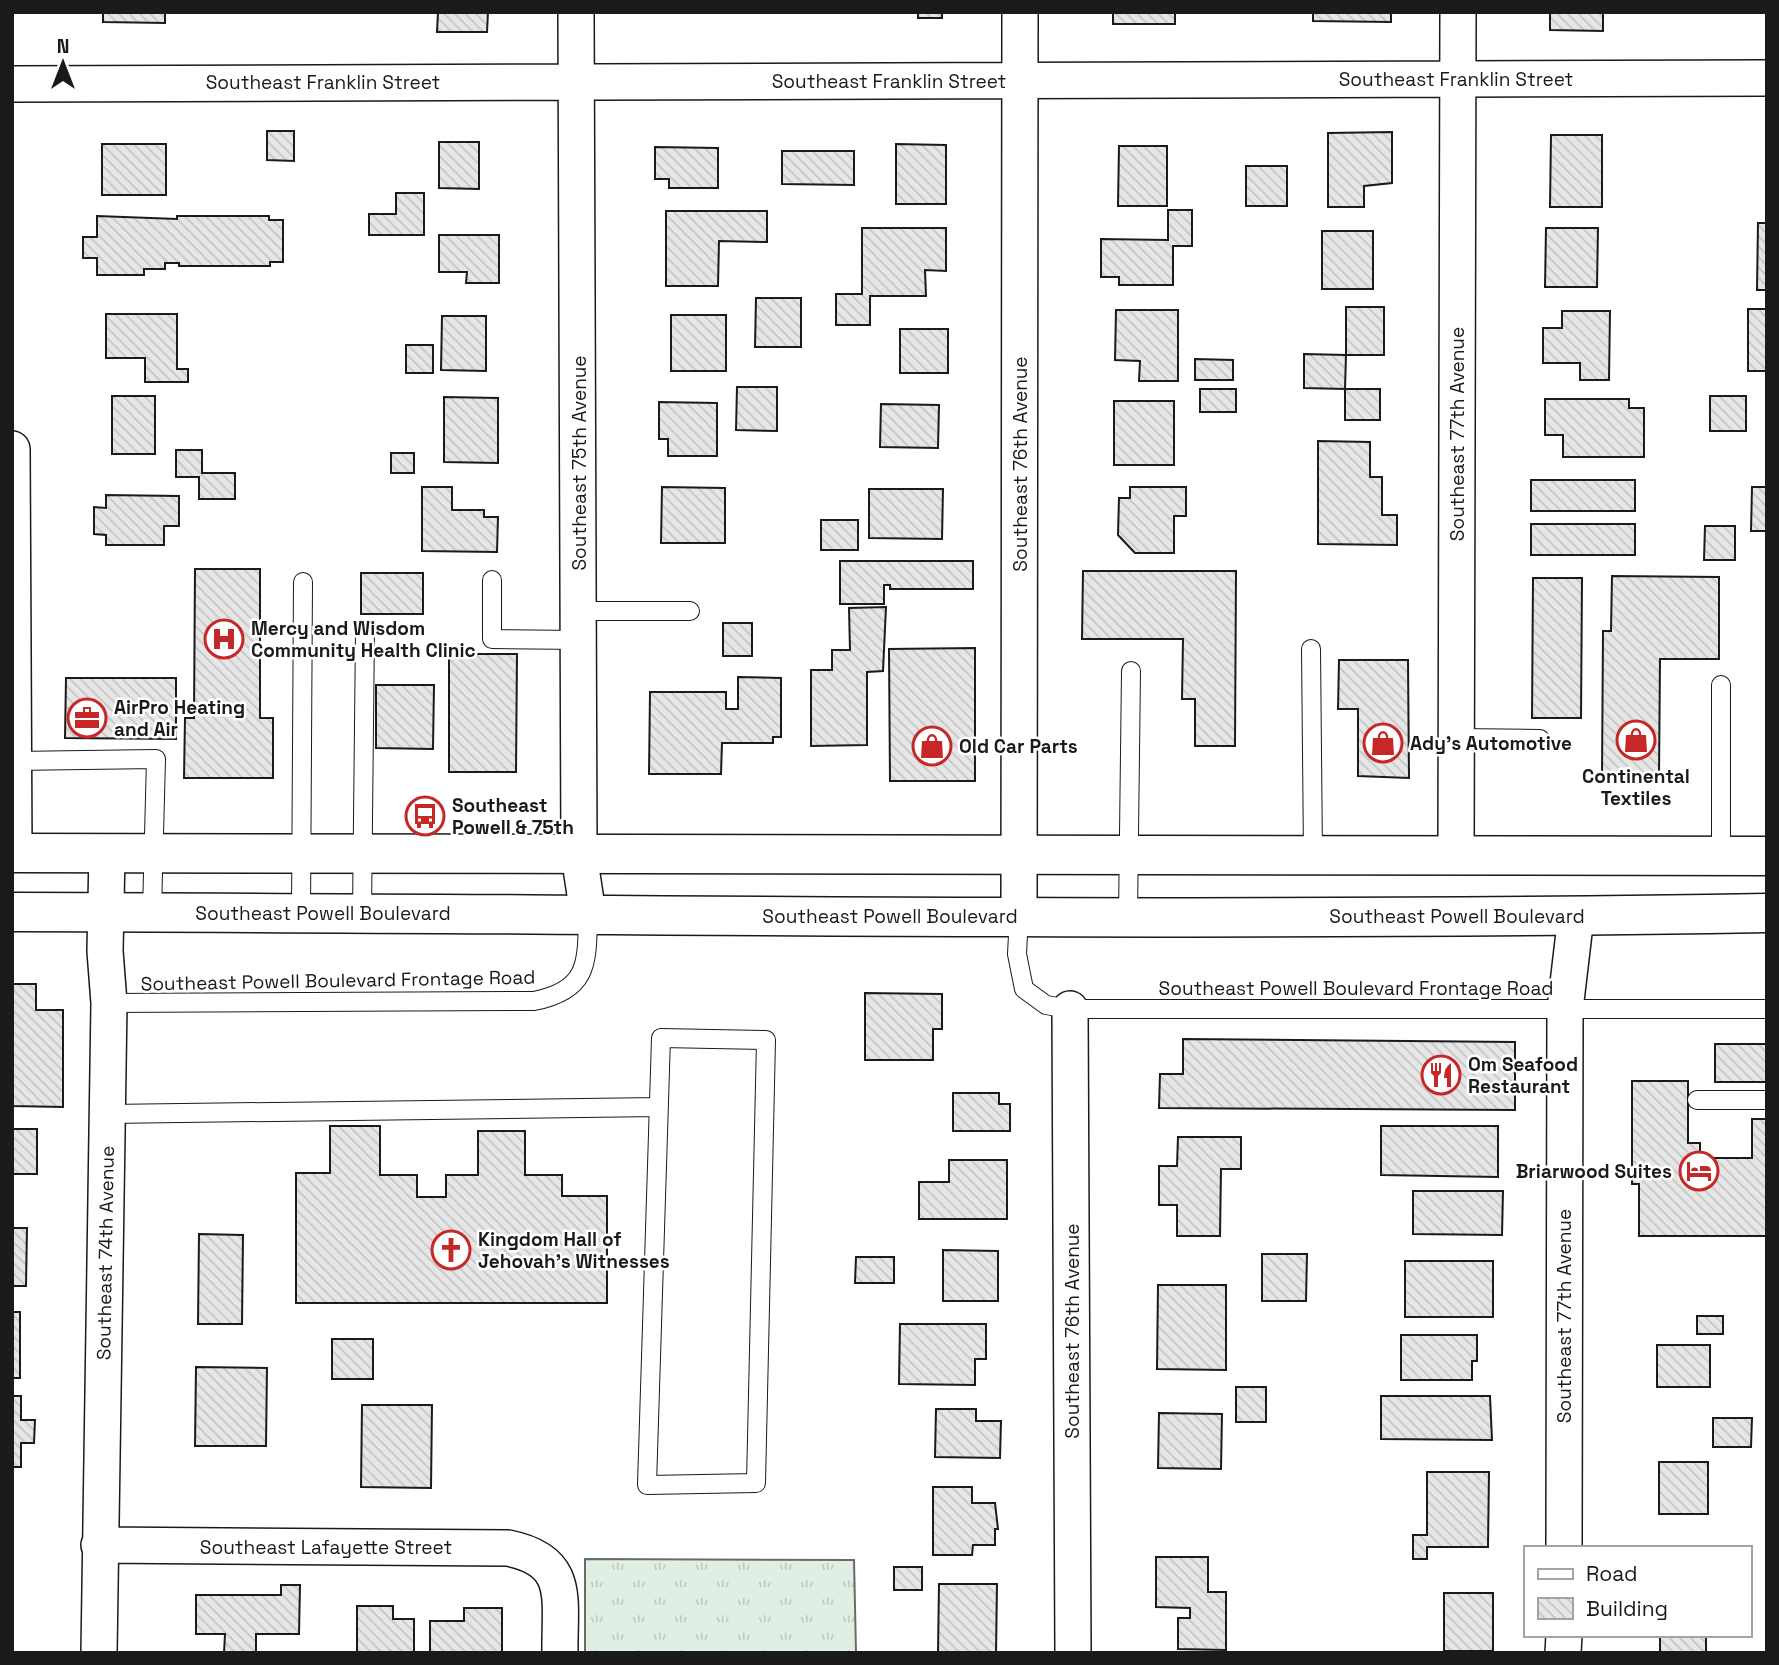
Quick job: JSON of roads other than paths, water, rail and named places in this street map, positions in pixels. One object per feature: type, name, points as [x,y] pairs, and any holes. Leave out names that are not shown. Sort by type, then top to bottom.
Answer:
[{"type":"main road","points":[[13,853],[1767,856]]},
{"type":"main road","name":"Southeast Powell Boulevard","points":[[12,912],[1019,916],[1576,916],[1767,913]]},
{"type":"street","name":"Southeast 75th Avenue","points":[[576,12],[579,855],[588,914]]},
{"type":"street","name":"Southeast 76th Avenue","points":[[1019,916],[1020,12]]},
{"type":"street","name":"Southeast 77th Avenue","points":[[1457,855],[1458,12]]},
{"type":"street","name":"Southeast Franklin Street","points":[[12,84],[1767,78]]},
{"type":"street","points":[[12,449],[13,853]]},
{"type":"street","name":"Southeast 74th Avenue","points":[[99,1653],[109,1003],[107,853]]},
{"type":"street","name":"Southeast 77th Avenue","points":[[1564,1546],[1565,1009],[1576,916]]},
{"type":"street","name":"Southeast 76th Avenue","points":[[1070,1009],[1073,1653]]},
{"type":"street","name":"Southeast Lafayette Street","points":[[99,1545],[508,1548],[533,1553],[548,1564],[557,1580],[560,1653]]},
{"type":"lane","points":[[492,580],[492,639],[690,611]]},
{"type":"lane","points":[[301,913],[303,582]]},
{"type":"lane","points":[[362,913],[365,631]]},
{"type":"lane","points":[[1311,649],[1313,855]]},
{"type":"lane","points":[[1128,916],[1131,671]]},
{"type":"lane","points":[[1721,685],[1721,856]]},
{"type":"lane","points":[[1457,738],[1540,739]]},
{"type":"lane","points":[[13,761],[156,759],[152,912]]},
{"type":"lane","name":"Southeast Powell Boulevard Frontage Road","points":[[109,1003],[534,1001],[556,996],[573,986],[584,968],[588,914]]},
{"type":"lane","name":"Southeast Powell Boulevard Frontage Road","points":[[1019,916],[1017,954],[1024,989],[1046,1005],[1070,1009],[1767,1009]]},
{"type":"lane","points":[[661,1038],[766,1040],[756,1483],[647,1485],[658,1107],[661,1038]]},
{"type":"lane","points":[[1697,1100],[1767,1100]]},
{"type":"lane","points":[[107,1114],[658,1107]]},
{"type":"place","name":"Mercy and Wisdom Community Health Clinic","points":[[224,639]]},
{"type":"place","name":"AirPro Heating and Air","points":[[87,718]]},
{"type":"place","name":"Continental Textiles","points":[[1636,740]]},
{"type":"place","name":"Ady's Automotive","points":[[1383,743]]},
{"type":"place","name":"Old Car Parts","points":[[932,746]]},
{"type":"place","name":"Southeast Powell & 75th","points":[[425,816]]},
{"type":"place","name":"Om Seafood Restaurant","points":[[1441,1075]]},
{"type":"place","name":"Briarwood Suites","points":[[1699,1171]]},
{"type":"place","name":"Kingdom Hall of Jehovah's Witnesses","points":[[451,1250]]}]
